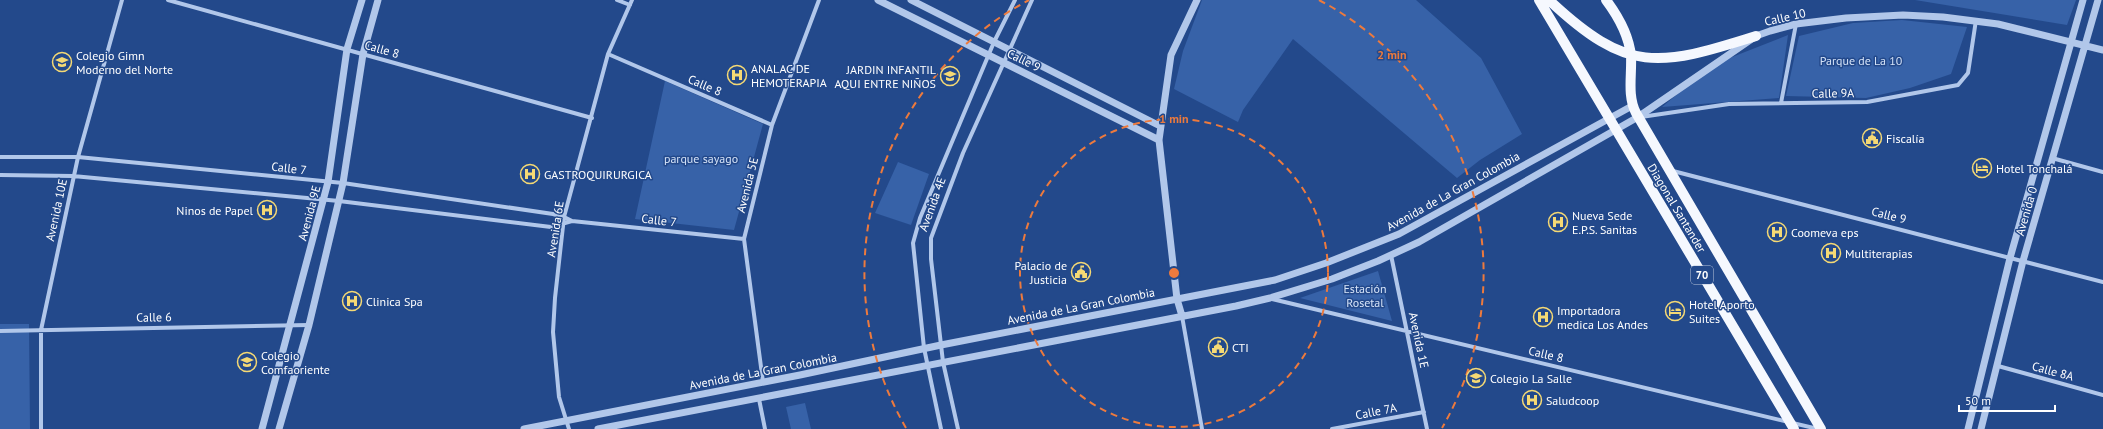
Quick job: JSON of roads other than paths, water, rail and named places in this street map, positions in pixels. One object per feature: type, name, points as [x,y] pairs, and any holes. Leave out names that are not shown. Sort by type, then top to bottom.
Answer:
[{"type":"main road","name":"Diagonal Santander","points":[[1539,0],[1791,425]]},
{"type":"main road","points":[[1550,0],[1596,39],[1612,48],[1631,55],[1656,59],[1682,56],[1756,36]]},
{"type":"main road","name":"Diagonal Santander","points":[[1606,0],[1624,32],[1631,55],[1632,106],[1819,429]]},
{"type":"street","name":"Avenida 10E","points":[[41,429],[41,330],[73,176],[122,0]]},
{"type":"street","name":"Calle 8","points":[[168,0],[592,118]]},
{"type":"street","name":"Avenida 9E","points":[[262,429],[324,200],[328,182],[347,49],[362,0]]},
{"type":"street","points":[[279,429],[309,325],[343,184],[363,54],[378,0]]},
{"type":"street","points":[[617,0],[630,5]]},
{"type":"street","name":"Avenida 6E","points":[[569,429],[559,397],[553,332],[555,298],[564,216],[592,118],[608,54],[632,0]]},
{"type":"street","name":"Avenida 5E","points":[[763,382],[744,239],[772,125],[819,0]]},
{"type":"street","name":"Calle 9","points":[[878,0],[1159,140]]},
{"type":"street","name":"Calle 9","points":[[911,0],[1160,126]]},
{"type":"street","name":"Avenida 4E","points":[[941,429],[924,348],[914,243],[920,218],[994,42],[1014,0]]},
{"type":"street","name":"Avenida 4E","points":[[958,429],[943,362],[931,259],[931,238],[947,192],[1002,62],[1032,0]]},
{"type":"street","points":[[1197,0],[1171,55],[1159,140],[1177,299],[1182,316],[1202,429]]},
{"type":"street","name":"Avenida 0","points":[[1968,429],[2010,258],[2083,0]]},
{"type":"street","name":"Avenida 0","points":[[1981,429],[2023,262],[2098,0]]},
{"type":"street","name":"Calle 10","points":[[1638,117],[1756,36],[1796,24],[1846,18],[1904,15],[1976,19],[2103,50]]},
{"type":"street","name":"Calle 9A","points":[[1638,117],[1729,104],[1867,102],[1958,85],[1968,73],[1976,19]]},
{"type":"street","points":[[1781,103],[1796,24]]},
{"type":"street","name":"Calle 8","points":[[608,54],[772,125]]},
{"type":"street","name":"Avenida de La Gran Colombia","points":[[524,429],[763,382],[924,348],[1275,280],[1372,246],[1441,213],[1510,172],[1632,106]]},
{"type":"street","points":[[598,429],[759,399],[1270,298],[1332,279],[1391,255],[1449,226],[1638,117]]},
{"type":"street","name":"Calle 7","points":[[0,157],[78,157],[328,182],[564,216],[572,221],[744,239]]},
{"type":"street","points":[[2052,158],[2103,172]]},
{"type":"street","name":"Calle 9","points":[[1668,170],[2103,282]]},
{"type":"street","name":"Calle 7","points":[[0,175],[73,176],[339,201],[551,227],[572,221]]},
{"type":"street","name":"Avenida 1E","points":[[1391,255],[1427,429]]},
{"type":"street","name":"Calle 8","points":[[1270,298],[1791,425],[1819,429]]},
{"type":"street","name":"Calle 6","points":[[0,330],[309,325]]},
{"type":"street","name":"Calle 8A","points":[[1998,366],[2103,395]]},
{"type":"street","points":[[759,399],[765,429]]},
{"type":"street","name":"Calle 7A","points":[[1332,429],[1424,412]]},
{"type":"place","name":"Colegio Gimn Moderno del Norte","points":[[62,62]]},
{"type":"place","name":"ANALAC DE HEMOTERAPIA","points":[[737,75]]},
{"type":"place","name":"JARDIN INFANTIL AQUI ENTRE NIÑOS","points":[[950,76]]},
{"type":"place","name":"Fiscalía","points":[[1872,138]]},
{"type":"place","name":"Hotel Tonchalá","points":[[1982,168]]},
{"type":"place","name":"GASTROQUIRURGICA","points":[[530,174]]},
{"type":"place","name":"Ninos de Papel","points":[[267,210]]},
{"type":"place","name":"Nueva Sede E.P.S. Sanitas","points":[[1558,222]]},
{"type":"place","name":"Coomeva eps","points":[[1777,232]]},
{"type":"place","name":"Multiterapias","points":[[1831,253]]},
{"type":"place","name":"Palacio de Justicia","points":[[1081,272]]},
{"type":"place","name":"Clinica Spa","points":[[352,301]]},
{"type":"place","name":"Hotel Aporto Suites","points":[[1675,311]]},
{"type":"place","name":"Importadora medica Los Andes","points":[[1543,317]]},
{"type":"place","name":"CTI","points":[[1218,347]]},
{"type":"place","name":"Colegio Comfaoriente","points":[[247,362]]},
{"type":"place","name":"Colegio La Salle","points":[[1476,378]]},
{"type":"place","name":"Saludcoop","points":[[1532,400]]},
{"type":"park label","name":"Parque de La 10","points":[[1861,60]]},
{"type":"park label","name":"parque sayago","points":[[701,158]]},
{"type":"park label","name":"Estación Rosetal","points":[[1365,295]]}]
